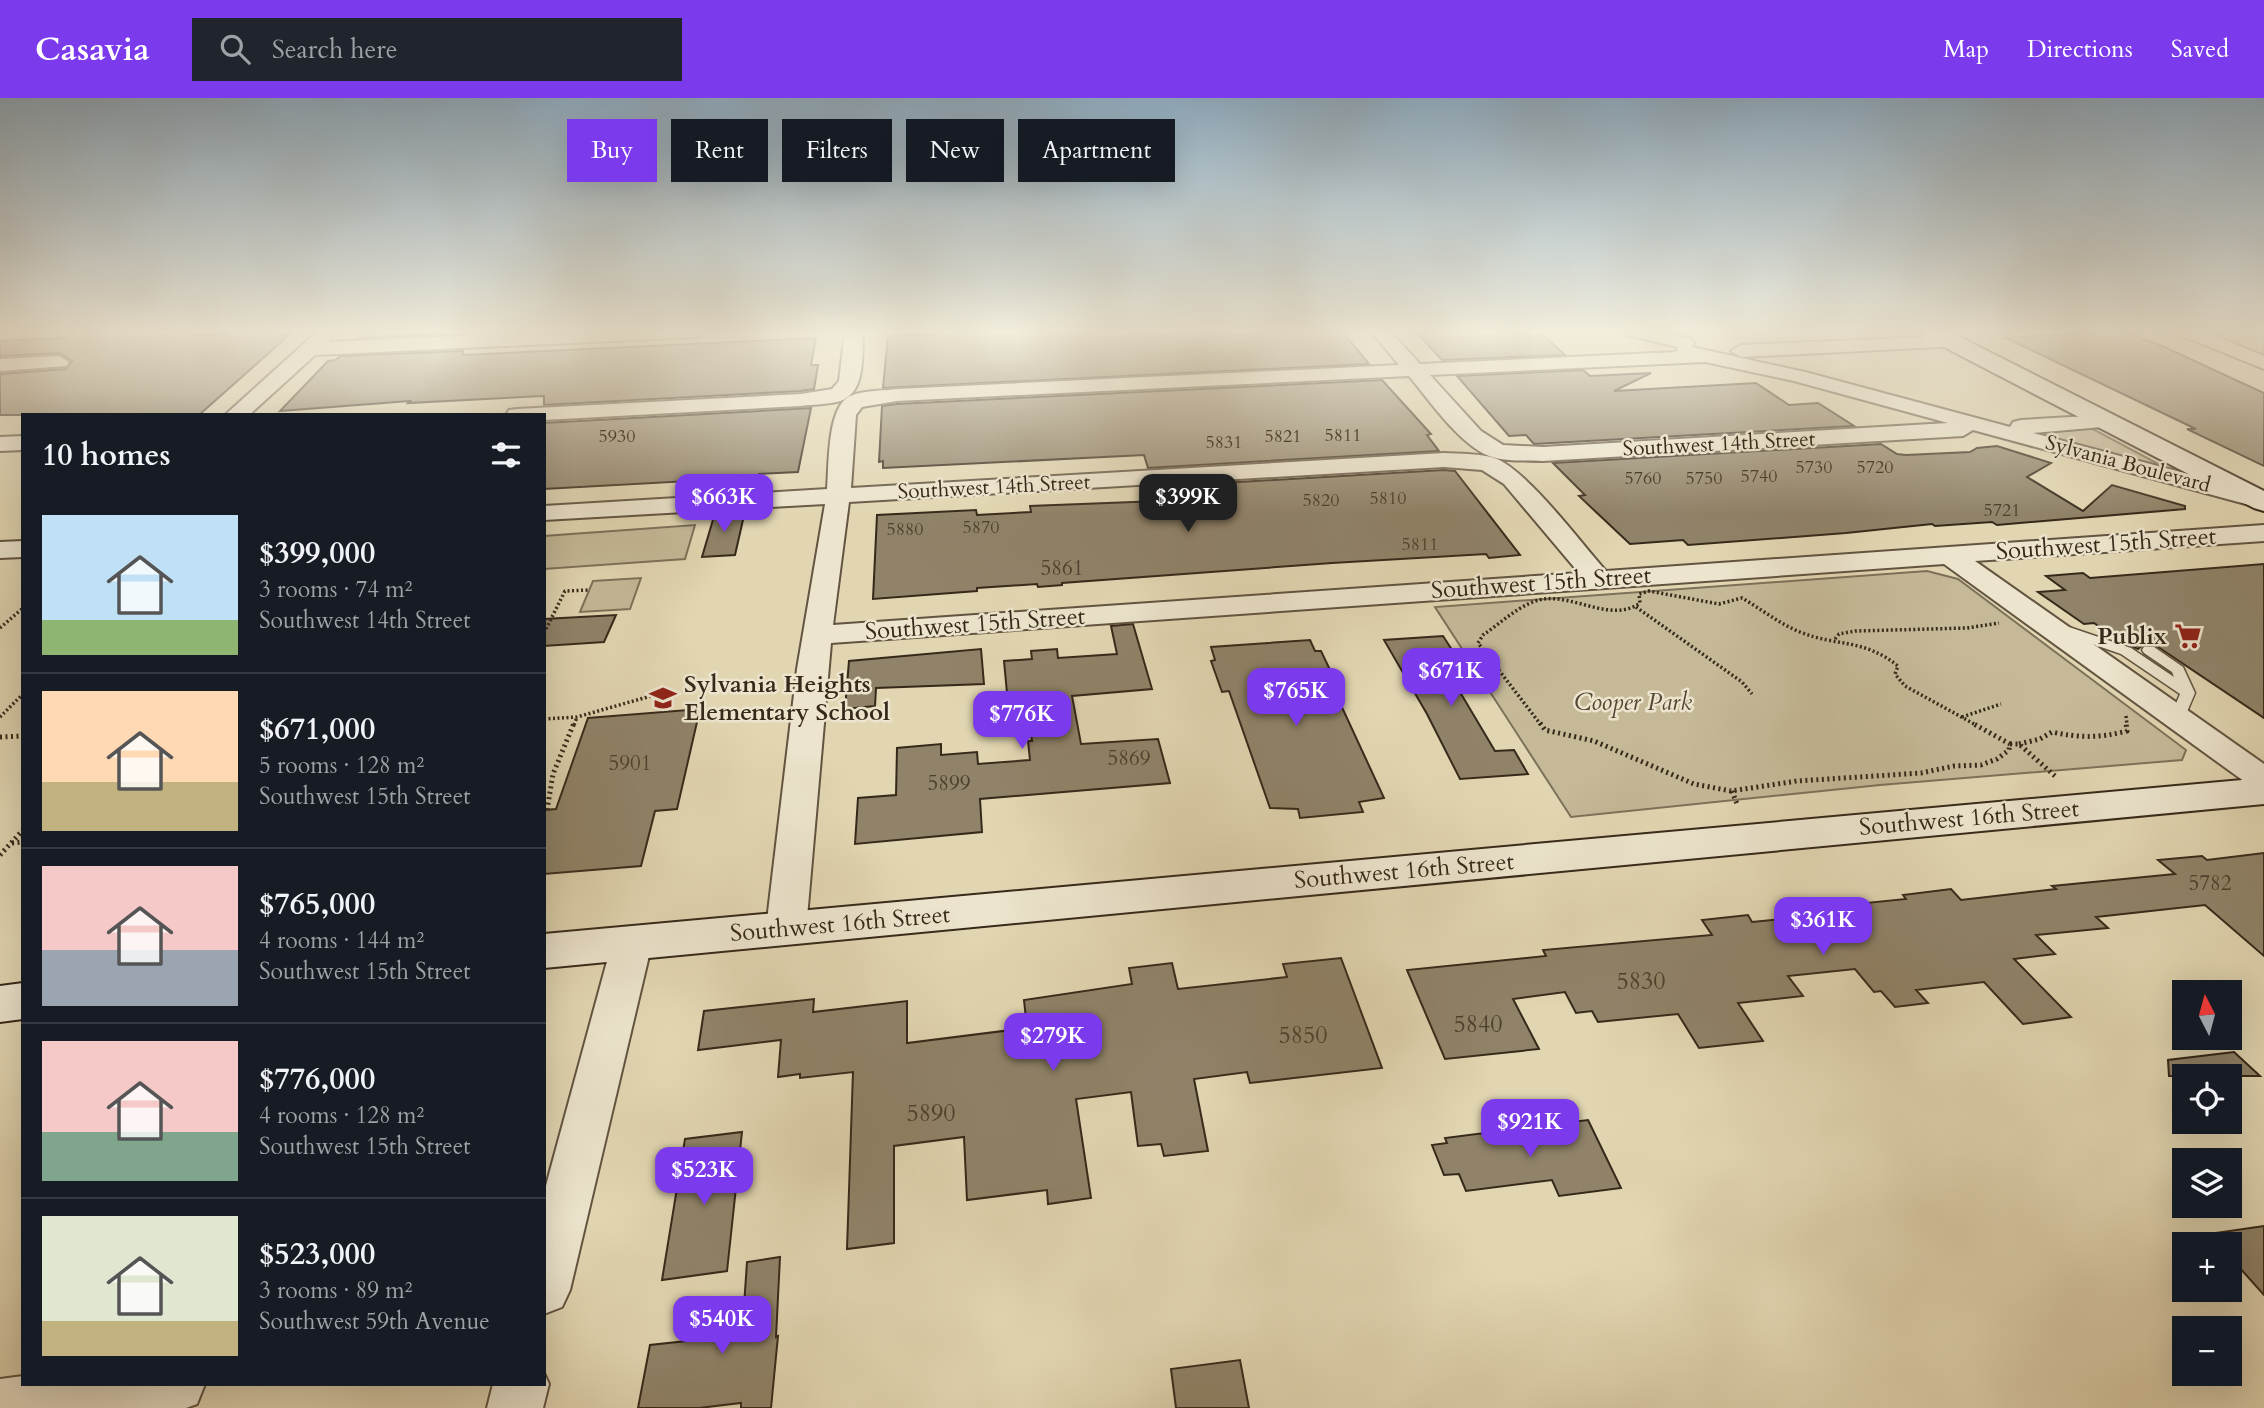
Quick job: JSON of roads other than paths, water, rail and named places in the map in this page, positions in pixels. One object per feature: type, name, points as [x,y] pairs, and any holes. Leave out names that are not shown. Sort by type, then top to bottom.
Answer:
[{"type":"street","points":[[238,413],[262,392]]},
{"type":"street","points":[[786,929],[817,635],[838,496],[848,392]]},
{"type":"street","points":[[546,413],[964,392]]},
{"type":"street","points":[[1435,392],[1598,579]]},
{"type":"street","name":"Sylvania Boulevard","points":[[1859,392],[2264,502]]},
{"type":"street","points":[[2050,392],[2264,502]]},
{"type":"street","points":[[1918,408],[1930,420],[1929,431]]},
{"type":"street","name":"Southwest 14th Street","points":[[546,513],[2106,421]]},
{"type":"street","points":[[0,444],[21,443]]},
{"type":"street","name":"Southwest 15th Street","points":[[817,635],[2264,533]]},
{"type":"street","points":[[0,550],[21,549]]},
{"type":"street","points":[[1949,555],[2042,620],[2183,706],[2264,780]]},
{"type":"street","name":"Southwest 16th Street","points":[[546,951],[2264,791]]},
{"type":"street","points":[[546,1282],[632,943]]},
{"type":"street","points":[[0,1004],[21,1001]]},
{"type":"street","points":[[0,1407],[162,1386]]},
{"type":"street","points":[[515,1408],[520,1386]]},
{"type":"lane","points":[[2042,620],[2126,651]]},
{"type":"lane","points":[[2090,625],[2126,651],[2183,706]]},
{"type":"lane","points":[[2149,650],[2178,670],[2183,706]]},
{"type":"place","name":"Publix","points":[[2188,636]]},
{"type":"place","name":"Sylvania Heights Elementary School","points":[[663,698]]},
{"type":"park label","name":"Cooper Park","points":[[1633,702]]}]
